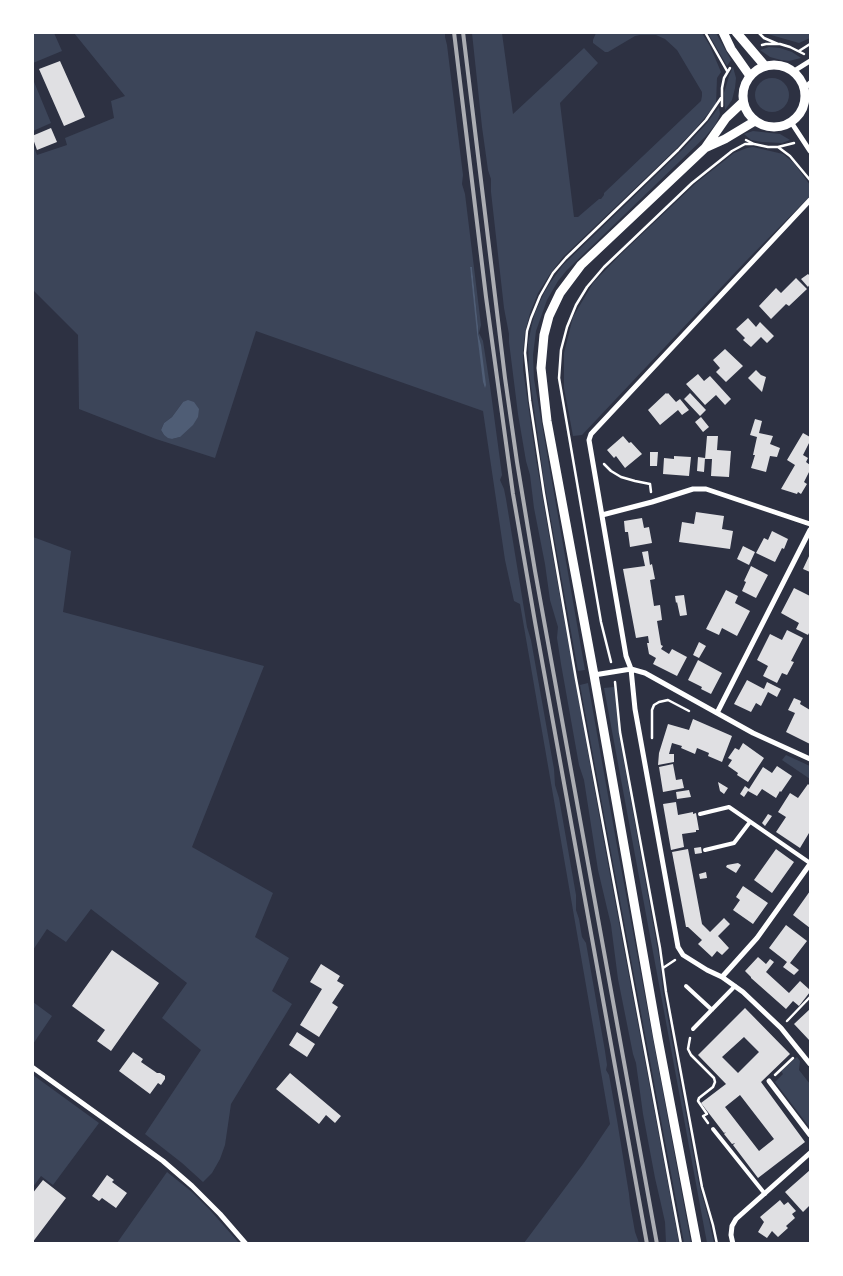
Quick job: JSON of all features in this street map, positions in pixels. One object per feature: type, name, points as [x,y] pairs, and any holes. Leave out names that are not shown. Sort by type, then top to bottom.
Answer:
[{"type":"street","points":[[724,32],[731,49],[750,76]]},
{"type":"street","points":[[736,32],[765,66]]},
{"type":"street","points":[[794,71],[810,61]]},
{"type":"street","points":[[777,64],[789,68],[807,86],[800,113],[785,125],[765,126],[755,121],[745,109],[743,90],[745,84],[755,70],[765,66],[777,64]]},
{"type":"street","points":[[698,1244],[658,1039],[548,422],[541,368],[544,335],[549,316],[560,293],[581,265],[705,148],[726,118],[743,102]]},
{"type":"street","points":[[705,148],[725,139],[755,121]]},
{"type":"street","points":[[791,122],[810,151]]},
{"type":"street","points":[[810,200],[591,434],[589,440],[626,656],[631,669],[642,752],[678,947],[682,955],[722,977],[760,1007],[810,1064]]},
{"type":"street","points":[[602,515],[693,489],[706,489],[810,524]]},
{"type":"street","points":[[717,713],[810,530]]},
{"type":"street","points":[[594,675],[631,669],[645,674],[753,733],[810,759]]},
{"type":"street","points":[[722,977],[757,938],[810,863]]},
{"type":"street","points":[[32,1067],[163,1160],[220,1214],[246,1244]]},
{"type":"street","points":[[769,1081],[810,1135]]},
{"type":"street","points":[[733,1244],[732,1226],[736,1220],[810,1153]]},
{"type":"lane","points":[[700,814],[729,807],[810,863]]},
{"type":"lane","points":[[705,850],[734,844],[750,822]]},
{"type":"lane","points":[[686,986],[712,1010]]},
{"type":"lane","points":[[693,1029],[735,986]]},
{"type":"lane","points":[[714,1129],[765,1194]]},
{"type":"path","points":[[705,32],[727,71]]},
{"type":"path","points":[[758,32],[764,38],[806,55]]},
{"type":"path","points":[[799,51],[810,44]]},
{"type":"path","points":[[681,1244],[574,669],[544,494],[525,353],[527,331],[531,318],[540,296],[553,273],[566,258],[678,150],[706,120],[721,98]]},
{"type":"path","points":[[717,1244],[702,1187],[666,992],[620,732],[614,672],[601,622],[559,378],[561,350],[567,326],[587,286],[604,267],[692,183],[732,150],[745,144],[754,144]]},
{"type":"path","points":[[778,147],[790,156],[810,180]]},
{"type":"path","points":[[593,464],[603,463],[621,477],[650,484],[652,502]]},
{"type":"path","points":[[642,752],[651,742],[652,710],[654,704],[668,700],[691,712],[698,702]]},
{"type":"path","points":[[663,968],[682,955]]},
{"type":"path","points":[[780,1028],[810,997]]},
{"type":"path","points":[[693,1029],[688,1049],[691,1055],[714,1078],[715,1082],[713,1087],[699,1098],[698,1101],[707,1114],[703,1116],[714,1129]]},
{"type":"path","points":[[769,1081],[800,1051]]},
{"type":"shaded area","points":[[33,32],[54,33],[62,51],[33,63]]},
{"type":"shaded area","points":[[74,33],[445,33],[463,175],[462,184],[465,194],[481,325],[479,333],[483,341],[490,386],[502,475],[500,480],[506,499],[527,627],[531,640],[554,769],[555,785],[576,895],[576,910],[582,937],[586,943],[605,1051],[606,1070],[609,1075],[635,1232],[639,1243],[524,1243],[583,1164],[610,1124],[520,604],[514,601],[505,560],[483,411],[256,331],[215,458],[156,439],[79,409],[78,335],[33,290],[32,142],[37,155],[67,145],[65,138],[114,118],[111,101],[125,96]],"holes":[[[470,267],[472,267],[484,387]],[[183,402],[180,437],[172,439],[164,435],[161,430],[164,423],[172,417]]]},
{"type":"shaded area","points":[[472,33],[502,33],[513,114],[584,48],[598,63],[560,103],[574,217],[578,217],[601,199],[604,193],[701,101],[702,96],[702,92],[677,50],[665,39],[656,35],[635,36],[605,52],[593,43],[596,33],[702,33],[721,72],[717,78],[716,104],[697,127],[563,257],[550,274],[538,293],[530,313],[523,351],[523,369],[550,541],[679,1243],[666,1243],[665,1222],[643,1114],[636,1063],[618,979],[611,925],[598,870],[584,780],[579,765],[561,664],[557,638],[558,627],[550,600],[534,508],[530,475],[518,414],[509,334],[504,308],[491,179],[482,127]]},
{"type":"shaded area","points":[[708,33],[716,33],[731,60],[727,66]]},
{"type":"shaded area","points":[[764,33],[810,33],[810,38],[799,43]]},
{"type":"shaded area","points":[[769,47],[792,52],[801,58],[789,61],[781,60],[770,57],[760,50]]},
{"type":"shaded area","points":[[733,67],[736,78],[735,88],[732,100],[725,110],[724,93]]},
{"type":"shaded area","points":[[32,77],[51,123],[33,131],[32,131]]},
{"type":"shaded area","points":[[772,78],[784,83],[789,95],[784,107],[772,112],[760,107],[755,95],[760,83]]},
{"type":"shaded area","points":[[719,107],[720,114],[718,119],[705,137],[567,270],[558,281],[547,300],[536,331],[533,355],[534,379],[585,670],[578,671],[544,481],[529,372],[528,343],[532,324],[544,293],[563,265],[681,151]]},
{"type":"shaded area","points":[[753,131],[780,134],[790,140],[782,143],[762,142],[751,140],[744,134]]},
{"type":"shaded area","points":[[753,147],[783,154],[794,163],[810,185],[810,196],[582,435],[573,436],[564,388],[564,353],[573,317],[593,283],[696,183],[734,153]]},
{"type":"shaded area","points":[[470,267],[472,267],[485,388],[483,382]]},
{"type":"shaded area","points":[[188,400],[194,402],[199,409],[198,417],[193,425],[180,437],[168,438],[161,430],[164,423],[172,417],[183,402]]},
{"type":"shaded area","points":[[33,537],[71,551],[63,612],[264,666],[192,847],[273,893],[255,937],[289,958],[272,991],[292,1004],[231,1104],[225,1145],[220,1159],[212,1173],[203,1182],[145,1134],[201,1050],[162,1018],[187,983],[91,909],[66,942],[47,929],[33,950]]},
{"type":"shaded area","points":[[588,683],[691,1243],[684,1243],[580,685]]},
{"type":"shaded area","points":[[614,687],[619,735],[660,962],[663,992],[699,1184],[714,1243],[707,1243],[604,688]]},
{"type":"shaded area","points":[[786,755],[810,766],[810,779],[782,760]]},
{"type":"shaded area","points":[[33,1002],[52,1016],[33,1044]]},
{"type":"shaded area","points":[[797,1057],[800,1061],[799,1070],[810,1084],[810,1128],[775,1082],[783,1074],[781,1071]]},
{"type":"shaded area","points":[[33,1075],[99,1123],[53,1185],[41,1176],[33,1187]]},
{"type":"shaded area","points":[[167,1172],[192,1192],[239,1243],[117,1243]]},
{"type":"building","points":[[60,61],[85,117],[64,126],[39,69]]},
{"type":"building","points":[[51,128],[57,142],[37,150],[32,136]]},
{"type":"building","points":[[808,274],[810,276],[810,284],[808,287],[801,279]]},
{"type":"building","points":[[796,278],[807,289],[789,306],[786,304],[771,319],[759,306],[776,288],[781,293]]},
{"type":"building","points":[[748,318],[756,327],[760,322],[774,336],[767,343],[761,337],[751,347],[743,340],[745,338],[736,329]]},
{"type":"building","points":[[725,349],[743,366],[726,382],[716,372],[720,368],[713,360]]},
{"type":"building","points":[[756,370],[766,377],[762,392],[748,378]]},
{"type":"building","points":[[698,374],[704,381],[710,376],[731,399],[725,405],[716,395],[705,405],[686,384]]},
{"type":"building","points":[[666,393],[676,402],[680,399],[689,410],[682,415],[678,410],[660,425],[648,410]]},
{"type":"building","points":[[690,393],[706,410],[700,416],[684,399]]},
{"type":"building","points":[[701,417],[709,427],[703,432],[695,422]]},
{"type":"building","points":[[755,419],[762,421],[759,433],[773,436],[770,444],[780,448],[777,457],[770,456],[766,472],[751,468],[757,437],[750,435]]},
{"type":"building","points":[[803,433],[810,437],[803,455],[808,458],[806,462],[810,465],[810,470],[804,482],[807,484],[801,494],[798,492],[797,494],[781,489],[795,465],[787,460]]},
{"type":"building","points":[[623,436],[642,454],[625,468],[616,456],[614,458],[607,450]]},
{"type":"building","points":[[707,436],[718,436],[717,450],[731,451],[729,477],[711,476],[712,459],[705,459]]},
{"type":"building","points":[[650,452],[658,452],[657,466],[650,466]]},
{"type":"building","points":[[674,456],[691,457],[689,476],[663,474],[664,458],[674,459]]},
{"type":"building","points":[[698,457],[705,458],[704,472],[697,471]]},
{"type":"building","points":[[696,512],[724,516],[722,529],[733,531],[730,549],[679,542],[682,522],[694,524]]},
{"type":"building","points":[[642,518],[644,528],[649,527],[652,543],[630,547],[624,521]]},
{"type":"building","points":[[772,531],[788,539],[775,562],[756,553],[764,538],[768,540]]},
{"type":"building","points":[[743,546],[755,552],[749,565],[737,559]]},
{"type":"building","points":[[648,551],[655,579],[650,580],[654,606],[660,605],[662,620],[657,621],[661,645],[663,646],[661,649],[669,654],[672,649],[687,657],[677,676],[653,664],[656,658],[649,654],[648,636],[636,638],[623,569],[645,566],[642,552]]},
{"type":"building","points":[[810,554],[810,572],[803,569]]},
{"type":"building","points":[[751,566],[768,575],[756,598],[742,591],[746,582],[744,581]]},
{"type":"building","points":[[794,588],[810,596],[810,631],[808,635],[796,629],[799,623],[781,613]]},
{"type":"building","points":[[726,590],[738,596],[735,603],[750,611],[737,636],[722,628],[719,635],[706,629]]},
{"type":"building","points":[[684,595],[687,615],[680,616],[675,596]]},
{"type":"building","points":[[787,630],[803,638],[791,661],[794,662],[787,675],[782,673],[777,683],[763,676],[768,666],[757,660],[770,634],[782,640]]},
{"type":"building","points":[[699,642],[706,646],[699,658],[693,655]]},
{"type":"building","points":[[698,660],[722,673],[711,694],[688,680]]},
{"type":"building","points":[[747,680],[764,689],[767,682],[781,689],[777,697],[768,692],[761,706],[756,703],[751,712],[734,704]]},
{"type":"building","points":[[794,698],[801,701],[800,704],[810,710],[810,744],[786,732],[795,713],[788,710]]},
{"type":"building","points":[[693,719],[732,736],[722,762],[708,756],[709,753],[697,748],[695,754],[681,748],[682,746],[672,743],[669,754],[674,754],[674,762],[658,765],[659,753],[668,724],[689,730]]},
{"type":"building","points":[[743,743],[764,758],[748,782],[728,766],[732,760],[728,758],[735,748],[739,750]]},
{"type":"building","points":[[673,764],[676,780],[682,779],[684,788],[663,792],[659,767]]},
{"type":"building","points":[[777,766],[792,776],[776,798],[762,789],[757,796],[748,791],[744,797],[740,794],[745,786],[749,789],[763,767],[772,773]]},
{"type":"building","points":[[718,782],[728,788],[724,794],[720,791]]},
{"type":"building","points":[[808,784],[810,786],[810,834],[800,848],[776,832],[786,817],[778,812],[790,793],[798,798]]},
{"type":"building","points":[[689,790],[691,797],[677,799],[676,792]]},
{"type":"building","points":[[676,802],[678,815],[696,813],[699,830],[682,834],[684,847],[671,850],[663,804]]},
{"type":"building","points":[[768,814],[772,816],[765,826],[762,823]]},
{"type":"building","points":[[701,847],[702,853],[695,854],[694,848]]},
{"type":"building","points":[[688,849],[702,924],[710,932],[724,918],[730,924],[718,936],[729,948],[722,955],[717,951],[712,957],[698,944],[702,940],[686,927],[672,852]]},
{"type":"building","points":[[776,849],[794,862],[772,893],[754,880]]},
{"type":"building","points":[[738,863],[741,865],[736,873],[726,867],[727,865]]},
{"type":"building","points":[[706,872],[707,878],[700,879],[699,874]]},
{"type":"building","points":[[743,886],[768,903],[753,924],[733,910],[740,900],[736,897]]},
{"type":"building","points":[[810,891],[810,928],[793,915]]},
{"type":"building","points":[[786,925],[807,941],[790,963],[799,970],[794,975],[783,967],[787,962],[769,948]]},
{"type":"building","points":[[112,950],[159,983],[111,1051],[97,1041],[105,1030],[72,1006]]},
{"type":"building","points":[[758,957],[766,964],[770,959],[774,962],[766,972],[789,993],[800,981],[810,990],[799,1006],[793,1001],[786,1009],[745,971]]},
{"type":"building","points":[[321,964],[340,976],[337,981],[344,985],[332,1003],[338,1007],[319,1037],[300,1025],[322,989],[310,982]]},
{"type":"building","points":[[745,1008],[790,1054],[761,1082],[805,1142],[758,1178],[733,1145],[735,1143],[732,1144],[724,1134],[726,1132],[724,1133],[701,1103],[726,1084],[698,1055]],"holes":[[[744,1037],[759,1052],[738,1073],[722,1057]],[[740,1095],[774,1139],[759,1151],[725,1107]]]},
{"type":"building","points":[[810,1009],[810,1041],[794,1024]]},
{"type":"building","points":[[297,1032],[315,1044],[307,1057],[289,1045]]},
{"type":"building","points":[[133,1052],[143,1059],[141,1062],[165,1076],[161,1085],[158,1083],[150,1094],[119,1071]]},
{"type":"building","points":[[290,1073],[341,1116],[335,1123],[326,1115],[319,1124],[276,1089]]},
{"type":"building","points":[[810,1170],[810,1205],[803,1212],[785,1192]]},
{"type":"building","points":[[107,1175],[114,1180],[112,1182],[127,1193],[116,1208],[102,1198],[99,1201],[92,1196]]},
{"type":"building","points":[[43,1180],[66,1198],[32,1243],[32,1194]]},
{"type":"building","points":[[780,1200],[784,1205],[788,1202],[796,1211],[792,1214],[795,1218],[778,1237],[772,1231],[767,1238],[758,1232],[764,1222],[760,1217]]},
{"type":"railway","points":[[454,32],[486,297],[513,494],[647,1244]]},
{"type":"railway","points":[[463,32],[517,462],[657,1244]]}]
